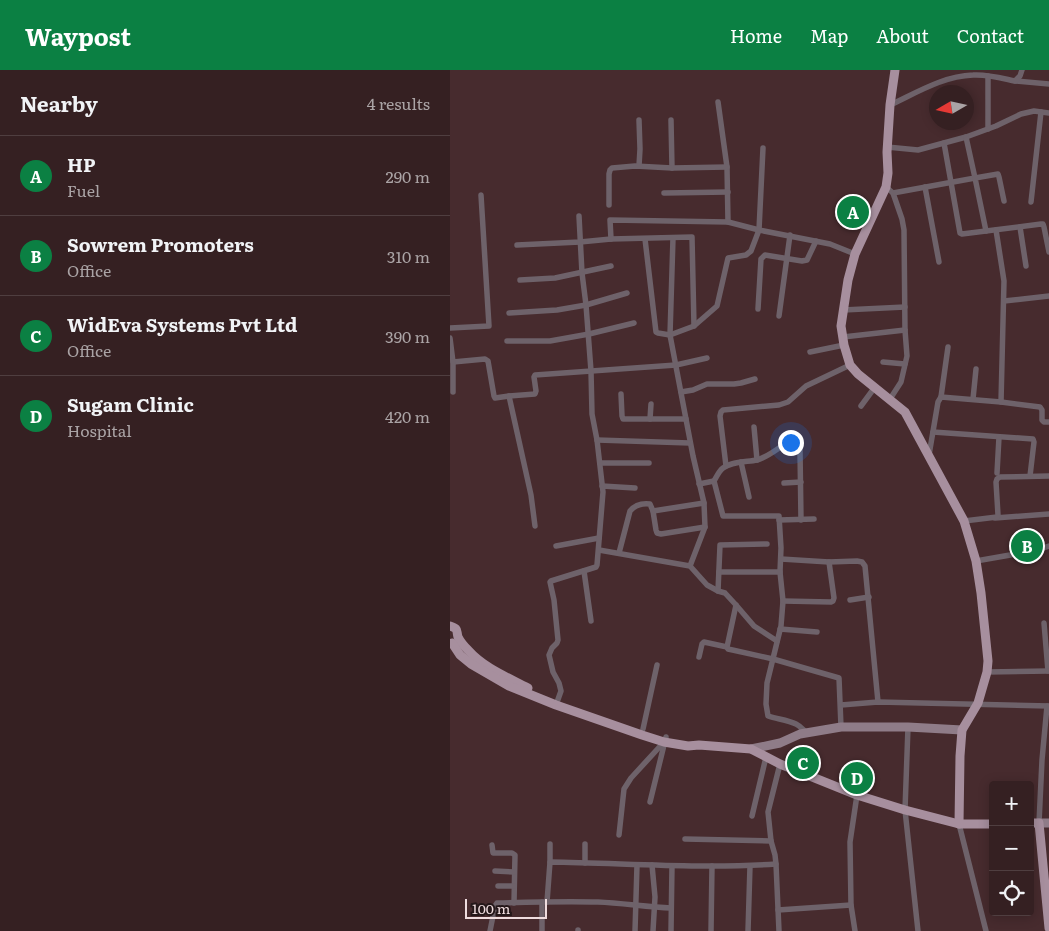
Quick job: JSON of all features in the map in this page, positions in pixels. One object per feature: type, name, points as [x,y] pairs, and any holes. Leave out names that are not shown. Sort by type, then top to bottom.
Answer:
[{"type":"main road","points":[[894,70],[887,147],[889,190],[855,254],[848,280],[841,326],[843,341],[850,364],[858,374],[904,412],[964,520],[976,562],[988,661],[987,672],[978,703],[962,730],[959,824]]},
{"type":"main road","points":[[451,625],[457,630],[453,641],[460,655],[471,664],[509,686],[642,735],[688,746],[699,745],[751,749],[780,764],[857,795],[959,824],[989,824]]},
{"type":"main road","points":[[557,703],[643,729],[665,739]]},
{"type":"main road","points":[[1040,823],[1049,923]]},
{"type":"street","points":[[1015,80],[1020,76],[1022,70]]},
{"type":"street","points":[[890,105],[944,80],[972,75],[1049,84]]},
{"type":"street","points":[[988,76],[988,129]]},
{"type":"street","points":[[718,102],[727,167],[728,222]]},
{"type":"street","points":[[887,147],[918,150],[966,138],[1021,114],[1034,111],[1049,113]]},
{"type":"street","points":[[1031,202],[1041,112]]},
{"type":"street","points":[[639,120],[640,166]]},
{"type":"street","points":[[670,120],[672,168]]},
{"type":"street","points":[[966,138],[986,231]]},
{"type":"street","points":[[944,143],[960,233],[964,235],[1043,224],[1049,252]]},
{"type":"street","points":[[645,239],[655,330],[657,333],[670,336],[694,326],[717,306],[728,258],[746,255],[751,251],[760,230],[763,148]]},
{"type":"street","points":[[609,205],[610,170],[612,168],[640,166],[672,168],[727,167]]},
{"type":"street","points":[[890,400],[902,382],[906,356],[904,230],[902,219],[889,190],[925,187],[996,174],[999,175],[1004,200]]},
{"type":"street","points":[[925,187],[938,262]]},
{"type":"street","points":[[664,193],[728,192]]},
{"type":"street","points":[[450,328],[489,326],[481,195]]},
{"type":"street","points":[[557,703],[560,691],[559,683],[553,672],[549,655],[552,648],[558,642],[554,600],[550,582],[596,567],[603,492],[592,414],[591,371],[582,273],[580,216]]},
{"type":"street","points":[[611,239],[610,220],[728,222],[830,244],[855,254]]},
{"type":"street","points":[[1020,227],[1026,266]]},
{"type":"street","points":[[996,230],[1004,281],[1001,402]]},
{"type":"street","points":[[779,316],[790,235]]},
{"type":"street","points":[[517,245],[611,239],[692,237],[694,326]]},
{"type":"street","points":[[673,238],[670,336],[690,443],[704,503],[705,527],[690,566]]},
{"type":"street","points":[[758,309],[761,259],[764,255],[807,260],[816,241]]},
{"type":"street","points":[[520,280],[555,278],[611,266]]},
{"type":"street","points":[[510,313],[557,310],[586,305],[627,293]]},
{"type":"street","points":[[1004,301],[1049,296]]},
{"type":"street","points":[[843,310],[905,307]]},
{"type":"street","points":[[506,341],[550,341],[634,324]]},
{"type":"street","points":[[810,352],[843,341],[905,330]]},
{"type":"street","points":[[450,338],[454,392]]},
{"type":"street","points":[[928,456],[938,402],[941,397],[948,347]]},
{"type":"street","points":[[453,362],[487,360],[494,396],[498,398],[536,393],[535,375],[676,365],[707,358]]},
{"type":"street","points":[[883,362],[905,364]]},
{"type":"street","points":[[726,466],[720,416],[723,410],[785,403],[806,386],[850,364]]},
{"type":"street","points":[[973,399],[976,369]]},
{"type":"street","points":[[681,392],[707,384],[734,384],[754,379]]},
{"type":"street","points":[[861,406],[875,387]]},
{"type":"street","points":[[621,394],[622,418],[686,419]]},
{"type":"street","points":[[510,396],[531,494],[535,526]]},
{"type":"street","points":[[941,397],[1040,407],[1042,410],[1042,420],[1049,422]]},
{"type":"street","points":[[650,419],[651,404]]},
{"type":"street","points":[[754,427],[757,460]]},
{"type":"street","points":[[933,432],[1033,439],[1030,476]]},
{"type":"street","points":[[997,473],[999,437]]},
{"type":"street","points":[[597,440],[690,443]]},
{"type":"street","points":[[788,442],[767,456],[757,460],[726,466],[721,469],[714,481],[723,516],[779,516],[780,572],[783,601],[780,629],[767,683],[766,713],[768,716],[779,720],[789,721],[806,732]]},
{"type":"street","points":[[800,450],[801,520]]},
{"type":"street","points":[[740,462],[749,497]]},
{"type":"street","points":[[600,463],[650,463]]},
{"type":"street","points":[[995,518],[998,515],[997,479],[1000,477],[1049,476]]},
{"type":"street","points":[[699,484],[714,481]]},
{"type":"street","points":[[784,483],[801,482]]},
{"type":"street","points":[[602,486],[635,488]]},
{"type":"street","points":[[653,512],[704,503]]},
{"type":"street","points":[[619,553],[630,511],[635,506],[650,504],[657,533],[705,527]]},
{"type":"street","points":[[964,520],[1049,514]]},
{"type":"street","points":[[779,520],[814,519]]},
{"type":"street","points":[[556,546],[599,538]]},
{"type":"street","points":[[718,592],[720,545],[766,544]]},
{"type":"street","points":[[976,562],[1049,546]]},
{"type":"street","points":[[599,550],[690,566],[707,585],[718,592],[725,593],[754,626],[777,641]]},
{"type":"street","points":[[781,559],[829,562],[857,561],[862,562],[865,566],[878,702]]},
{"type":"street","points":[[783,601],[833,601],[829,562]]},
{"type":"street","points":[[584,570],[592,621]]},
{"type":"street","points":[[720,572],[780,572]]},
{"type":"street","points":[[850,600],[869,597]]},
{"type":"street","points":[[728,647],[736,605]]},
{"type":"street","points":[[987,672],[1049,671],[1044,622]]},
{"type":"street","points":[[780,629],[816,632]]},
{"type":"street","points":[[699,657],[703,643],[728,647],[730,650],[773,659],[839,678],[841,727]]},
{"type":"street","points":[[643,729],[657,665]]},
{"type":"street","points":[[841,705],[878,702],[1048,706],[1046,759],[1040,823]]},
{"type":"street","points":[[751,749],[780,743],[806,732],[841,727],[908,727],[962,730]]},
{"type":"street","points":[[908,727],[905,810],[918,931]]},
{"type":"street","points":[[650,802],[665,739]]},
{"type":"street","points":[[619,835],[624,789],[631,778],[665,739]]},
{"type":"street","points":[[752,816],[766,757]]},
{"type":"street","points":[[779,931],[776,864],[771,842],[768,812],[780,764]]},
{"type":"street","points":[[854,931],[851,905],[850,842],[857,795]]},
{"type":"street","points":[[959,824],[986,931]]},
{"type":"street","points":[[685,840],[771,842]]},
{"type":"street","points":[[542,931],[550,862],[550,844]]},
{"type":"street","points":[[585,844],[585,863]]},
{"type":"street","points":[[492,845],[493,853],[514,853],[515,855],[514,903]]},
{"type":"street","points":[[550,862],[672,866],[776,864]]},
{"type":"street","points":[[636,865],[636,931]]},
{"type":"street","points":[[652,865],[655,897],[653,931]]},
{"type":"street","points":[[671,931],[672,866]]},
{"type":"street","points":[[711,931],[712,866]]},
{"type":"street","points":[[748,931],[750,866]]},
{"type":"street","points":[[495,871],[514,872]]},
{"type":"street","points":[[498,886],[514,886]]},
{"type":"street","points":[[490,931],[495,904],[497,903],[599,902],[671,908]]},
{"type":"street","points":[[778,910],[851,905]]},
{"type":"place","name":"HP","points":[[853,212]]},
{"type":"place","name":"Sowrem Promoters","points":[[1027,546]]},
{"type":"place","name":"WidEva Systems Pvt Ltd","points":[[803,763]]},
{"type":"place","name":"Sugam Clinic","points":[[857,778]]}]
